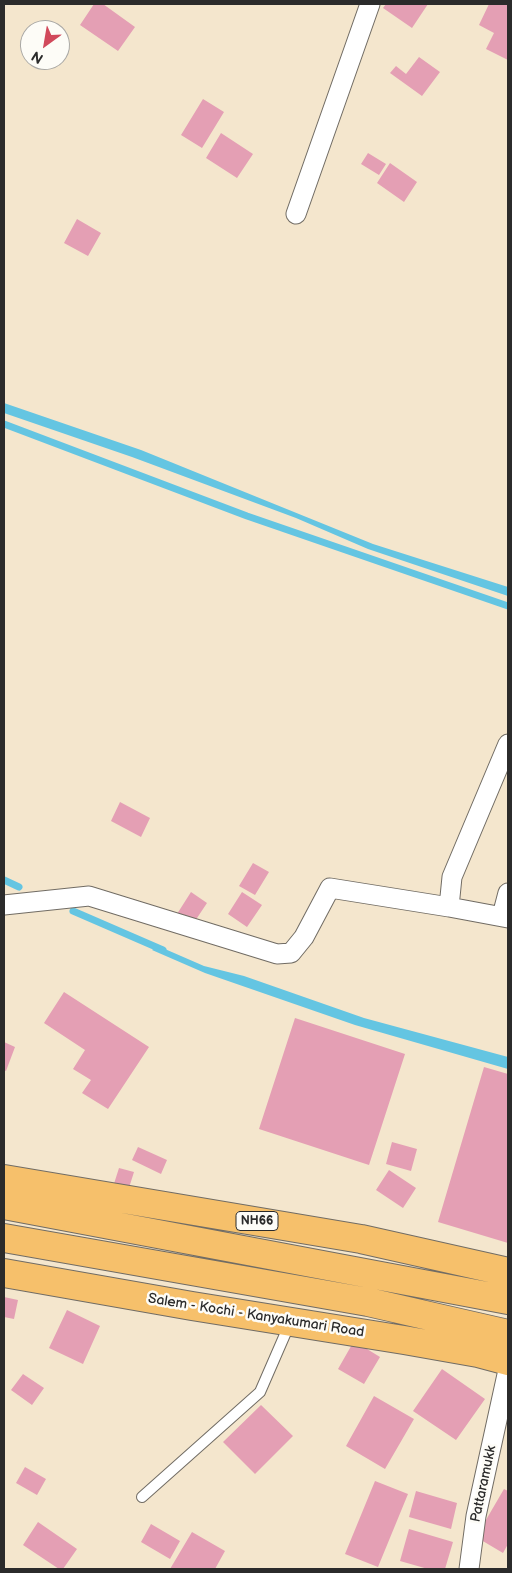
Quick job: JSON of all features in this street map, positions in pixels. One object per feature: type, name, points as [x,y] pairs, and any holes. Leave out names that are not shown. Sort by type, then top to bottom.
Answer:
[{"type":"highway","name":"NH66","points":[[4,1179],[361,1239],[508,1272]]},
{"type":"highway","points":[[4,1205],[508,1300]]},
{"type":"highway","points":[[4,1238],[368,1302],[508,1334]]},
{"type":"highway","name":"Salem - Kochi - Kanyakumari Road","points":[[4,1273],[450,1348],[508,1361]]},
{"type":"street","points":[[296,214],[370,4]]},
{"type":"street","points":[[449,907],[452,877],[508,744]]},
{"type":"street","points":[[4,904],[89,896],[277,954],[291,953],[304,937],[330,888],[505,917],[508,893]]},
{"type":"street","name":"Pattaramukk","points":[[469,1569],[476,1516],[508,1370]]},
{"type":"lane","points":[[142,1498],[260,1392],[290,1322]]},
{"type":"water","points":[[4,403],[141,450],[373,544],[508,587],[508,596],[368,549],[296,518],[132,457],[4,413]]},
{"type":"water","points":[[158,946],[204,966],[244,976],[364,1018],[508,1057],[508,1069],[355,1025],[205,973],[152,950]]},
{"type":"building","points":[[94,4],[103,4],[135,27],[118,51],[80,25]]},
{"type":"building","points":[[386,4],[428,4],[412,28],[383,8]]},
{"type":"building","points":[[489,4],[508,4],[508,60],[486,49],[494,33],[479,25]]},
{"type":"building","points":[[419,57],[440,72],[422,96],[390,73],[396,66],[406,74]]},
{"type":"building","points":[[203,99],[224,112],[202,148],[181,135]]},
{"type":"building","points":[[221,133],[253,154],[237,178],[206,158]]},
{"type":"building","points":[[368,153],[386,164],[379,175],[361,164]]},
{"type":"building","points":[[390,163],[417,182],[404,202],[377,183]]},
{"type":"building","points":[[77,219],[101,233],[88,256],[64,243]]},
{"type":"building","points":[[120,802],[150,818],[141,837],[111,821]]},
{"type":"building","points":[[253,863],[269,872],[255,895],[239,886]]},
{"type":"building","points":[[191,892],[207,903],[193,924],[177,914]]},
{"type":"building","points":[[242,892],[262,905],[247,927],[228,914]]},
{"type":"building","points":[[64,992],[149,1047],[108,1109],[82,1093],[91,1080],[73,1069],[85,1050],[44,1023]]},
{"type":"building","points":[[295,1018],[405,1054],[369,1165],[259,1129]]},
{"type":"building","points":[[4,1042],[15,1047],[6,1071],[4,1070]]},
{"type":"building","points":[[484,1067],[508,1074],[508,1243],[438,1222]]},
{"type":"building","points":[[392,1142],[417,1149],[411,1171],[386,1164]]},
{"type":"building","points":[[138,1147],[167,1160],[161,1174],[132,1160]]},
{"type":"building","points":[[119,1168],[134,1172],[127,1194],[112,1190]]},
{"type":"building","points":[[389,1170],[416,1188],[403,1208],[376,1190]]},
{"type":"building","points":[[4,1297],[18,1300],[14,1319],[4,1317]]},
{"type":"building","points":[[67,1310],[100,1326],[83,1364],[49,1348]]},
{"type":"building","points":[[354,1341],[380,1357],[364,1384],[338,1369]]},
{"type":"building","points":[[442,1369],[485,1399],[456,1440],[413,1411]]},
{"type":"building","points":[[23,1374],[44,1388],[32,1405],[11,1390]]},
{"type":"building","points":[[374,1396],[414,1419],[385,1469],[346,1446]]},
{"type":"building","points":[[261,1405],[293,1436],[255,1474],[223,1442]]},
{"type":"building","points":[[25,1467],[46,1479],[37,1495],[16,1483]]},
{"type":"building","points":[[375,1481],[408,1494],[378,1567],[345,1554]]},
{"type":"building","points":[[504,1489],[508,1491],[508,1544],[503,1553],[476,1537]]},
{"type":"building","points":[[416,1491],[457,1503],[451,1529],[409,1517]]},
{"type":"building","points":[[38,1522],[77,1549],[63,1569],[59,1569],[23,1545]]},
{"type":"building","points":[[151,1524],[180,1541],[170,1559],[141,1542]]},
{"type":"building","points":[[409,1529],[453,1542],[445,1569],[428,1569],[400,1561]]},
{"type":"building","points":[[192,1532],[225,1551],[215,1569],[170,1569]]},
{"type":"waterway","points":[[4,424],[247,516],[508,606]]},
{"type":"waterway","points":[[4,880],[19,887]]},
{"type":"waterway","points":[[73,911],[163,950]]}]
